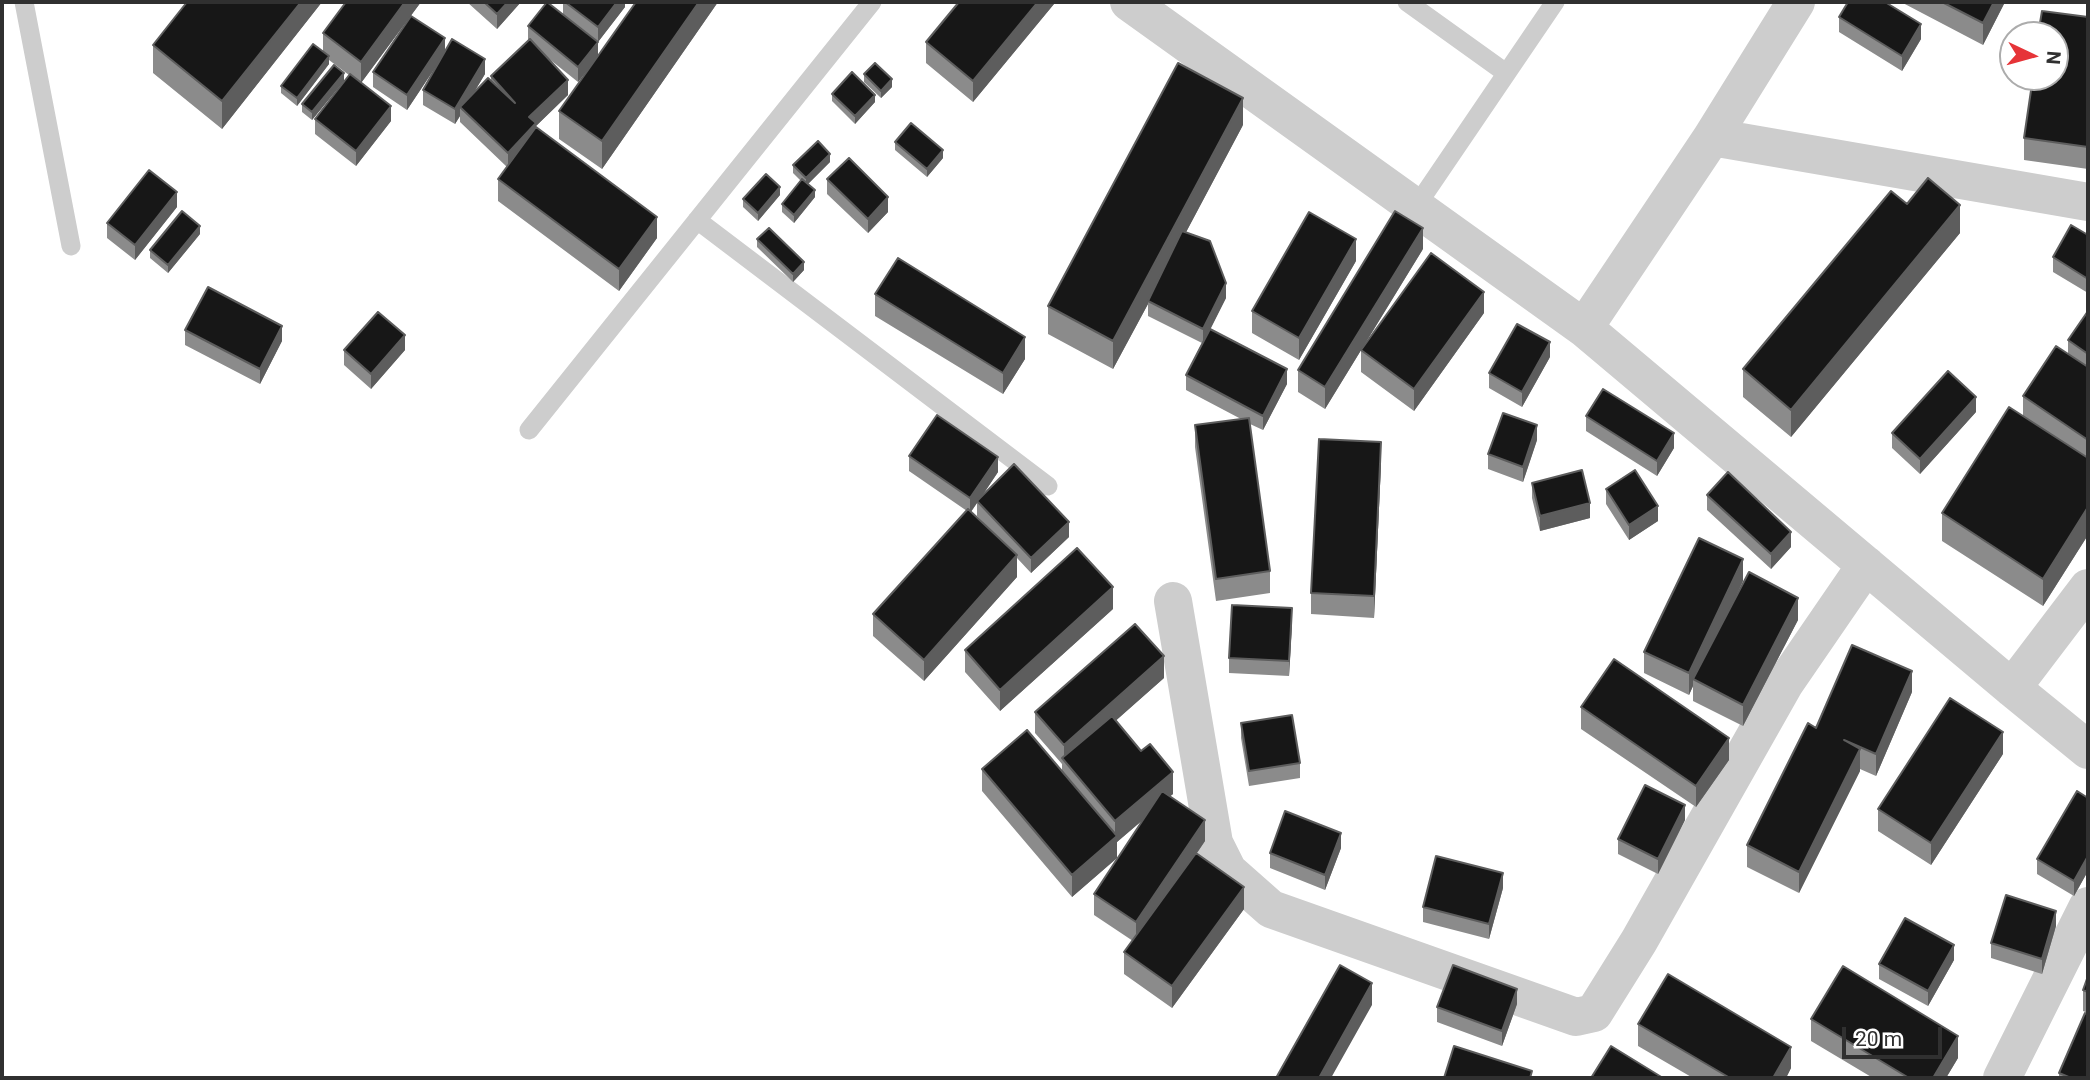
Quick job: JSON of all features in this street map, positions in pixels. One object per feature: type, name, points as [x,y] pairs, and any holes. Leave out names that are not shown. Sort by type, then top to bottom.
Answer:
[{"type":"street","points":[[1129,2],[1584,328],[2088,750]]},
{"type":"street","points":[[1584,328],[1712,137],[1796,2]]},
{"type":"street","points":[[1712,137],[2088,202]]},
{"type":"street","points":[[1173,601],[1214,843],[1228,870],[1271,909],[1576,1017],[1594,1013],[1639,941],[1785,683],[1866,565]]},
{"type":"street","points":[[2012,688],[2088,588]]},
{"type":"street","points":[[2002,1078],[2088,906]]},
{"type":"lane","points":[[24,2],[71,246]]},
{"type":"lane","points":[[530,430],[872,2]]},
{"type":"lane","points":[[1407,2],[1506,73]]},
{"type":"lane","points":[[1415,208],[1555,2]]},
{"type":"lane","points":[[697,220],[1048,486]]},
{"type":"building","points":[[187,2],[301,2],[222,101],[153,45]]},
{"type":"building","points":[[346,2],[405,2],[361,62],[323,33]]},
{"type":"building","points":[[484,2],[508,2],[497,14]]},
{"type":"building","points":[[547,2],[598,42],[578,67],[528,26]]},
{"type":"building","points":[[565,2],[617,2],[598,27]]},
{"type":"building","points":[[636,2],[699,2],[602,141],[559,111]]},
{"type":"building","points":[[959,2],[1038,2],[973,81],[926,42]]},
{"type":"building","points":[[1848,2],[1885,2],[1921,24],[1902,56],[1839,17]]},
{"type":"building","points":[[1942,2],[1994,2],[1983,23]]},
{"type":"building","points":[[2042,11],[2088,17],[2088,147],[2024,138],[2031,91],[2069,91],[2069,21],[2040,21]]},
{"type":"building","points":[[411,16],[445,38],[407,95],[373,72]]},
{"type":"building","points":[[452,39],[485,59],[455,109],[423,90]]},
{"type":"building","points":[[530,39],[568,80],[529,117],[536,123],[508,153],[460,107],[488,78],[515,103],[491,76]]},
{"type":"building","points":[[313,44],[329,56],[297,98],[281,86]]},
{"type":"building","points":[[875,63],[892,79],[881,91],[864,74]]},
{"type":"building","points":[[1178,63],[1243,98],[1113,341],[1048,306]]},
{"type":"building","points":[[334,65],[344,73],[312,112],[302,104]]},
{"type":"building","points":[[852,72],[875,95],[855,116],[832,94]]},
{"type":"building","points":[[350,74],[391,106],[356,151],[315,119]]},
{"type":"building","points":[[911,123],[943,150],[927,169],[895,142]]},
{"type":"building","points":[[536,127],[657,217],[619,269],[498,179]]},
{"type":"building","points":[[818,141],[830,154],[806,178],[793,165]]},
{"type":"building","points":[[849,158],[888,197],[868,219],[827,179]]},
{"type":"building","points":[[149,170],[177,192],[135,245],[107,223]]},
{"type":"building","points":[[766,174],[780,187],[758,213],[743,199]]},
{"type":"building","points":[[1928,178],[1960,205],[1791,410],[1743,369],[1891,191],[1907,204]]},
{"type":"building","points":[[802,179],[815,190],[794,215],[782,204]]},
{"type":"building","points":[[182,211],[200,226],[168,265],[150,250]]},
{"type":"building","points":[[1395,211],[1423,228],[1325,387],[1298,370]]},
{"type":"building","points":[[1309,212],[1356,239],[1299,338],[1252,311]]},
{"type":"building","points":[[2071,225],[2088,235],[2088,279],[2053,257]]},
{"type":"building","points":[[769,228],[804,262],[793,274],[757,239]]},
{"type":"building","points":[[1182,231],[1210,241],[1226,283],[1203,329],[1148,301]]},
{"type":"building","points":[[1431,253],[1484,292],[1414,389],[1361,350]]},
{"type":"building","points":[[898,258],[1025,337],[1003,373],[875,294]]},
{"type":"building","points":[[208,287],[282,326],[260,369],[185,330]]},
{"type":"building","points":[[2088,311],[2088,354],[2068,340]]},
{"type":"building","points":[[378,312],[405,335],[371,374],[344,350]]},
{"type":"building","points":[[1517,324],[1550,342],[1522,392],[1489,373]]},
{"type":"building","points":[[1210,329],[1287,369],[1263,416],[1186,375]]},
{"type":"building","points":[[2056,346],[2088,367],[2088,440],[2023,396]]},
{"type":"building","points":[[1948,371],[1976,397],[1920,459],[1892,433]]},
{"type":"building","points":[[1603,389],[1674,433],[1657,461],[1586,416]]},
{"type":"building","points":[[2009,407],[2088,458],[2088,507],[2043,579],[1942,513]]},
{"type":"building","points":[[1503,413],[1537,425],[1523,467],[1488,454]]},
{"type":"building","points":[[937,415],[998,457],[970,498],[909,456]]},
{"type":"building","points":[[1249,418],[1270,571],[1216,579],[1195,425]]},
{"type":"building","points":[[1319,439],[1381,442],[1374,596],[1311,593]]},
{"type":"building","points":[[1014,464],[1069,522],[1031,558],[977,501]]},
{"type":"building","points":[[1582,470],[1590,503],[1540,516],[1532,483]]},
{"type":"building","points":[[1635,470],[1658,506],[1629,525],[1606,489]]},
{"type":"building","points":[[1728,472],[1791,532],[1771,554],[1707,495]]},
{"type":"building","points":[[968,509],[1017,555],[924,660],[873,614]]},
{"type":"building","points":[[1699,538],[1743,559],[1689,673],[1644,652]]},
{"type":"building","points":[[1077,548],[1113,587],[1000,690],[965,650]]},
{"type":"building","points":[[1749,572],[1798,598],[1743,705],[1693,679]]},
{"type":"building","points":[[1232,605],[1292,608],[1289,661],[1229,658]]},
{"type":"building","points":[[1135,624],[1164,656],[1064,745],[1035,712]]},
{"type":"building","points":[[1852,645],[1912,671],[1876,754],[1844,740],[1860,749],[1799,872],[1747,845],[1808,723],[1816,728]]},
{"type":"building","points":[[1614,659],[1729,738],[1696,786],[1581,707]]},
{"type":"building","points":[[1950,698],[2003,732],[1931,843],[1878,809]]},
{"type":"building","points":[[1292,715],[1300,763],[1249,771],[1241,723]]},
{"type":"building","points":[[1112,716],[1141,751],[1150,744],[1173,772],[1115,821],[1062,758]]},
{"type":"building","points":[[1027,730],[1117,836],[1072,875],[982,769]]},
{"type":"building","points":[[1645,785],[1685,805],[1658,859],[1618,839]]},
{"type":"building","points":[[1162,791],[1205,820],[1136,922],[1094,894]]},
{"type":"building","points":[[2077,791],[2088,798],[2088,856],[2074,881],[2037,859]]},
{"type":"building","points":[[1285,811],[1341,833],[1325,875],[1270,853]]},
{"type":"building","points":[[1196,853],[1244,887],[1172,986],[1124,952]]},
{"type":"building","points":[[1436,856],[1503,873],[1489,924],[1423,907]]},
{"type":"building","points":[[2006,895],[2056,911],[2042,959],[1991,943]]},
{"type":"building","points":[[1905,918],[1954,945],[1928,991],[1879,964]]},
{"type":"building","points":[[1340,965],[1372,983],[1319,1078],[1276,1078]]},
{"type":"building","points":[[1453,965],[1517,989],[1502,1031],[1437,1007]]},
{"type":"building","points":[[1843,966],[1958,1036],[1933,1078],[1909,1078],[1811,1019]]},
{"type":"building","points":[[1668,974],[1791,1047],[1773,1078],[1730,1078],[1638,1024]]},
{"type":"building","points":[[2088,976],[2088,992],[2083,990]]},
{"type":"building","points":[[2085,1013],[2088,1015],[2088,1078],[2071,1078],[2059,1073]]},
{"type":"building","points":[[1454,1046],[1532,1071],[1530,1078],[1444,1078]]},
{"type":"building","points":[[1611,1046],[1663,1078],[1591,1078]]}]
